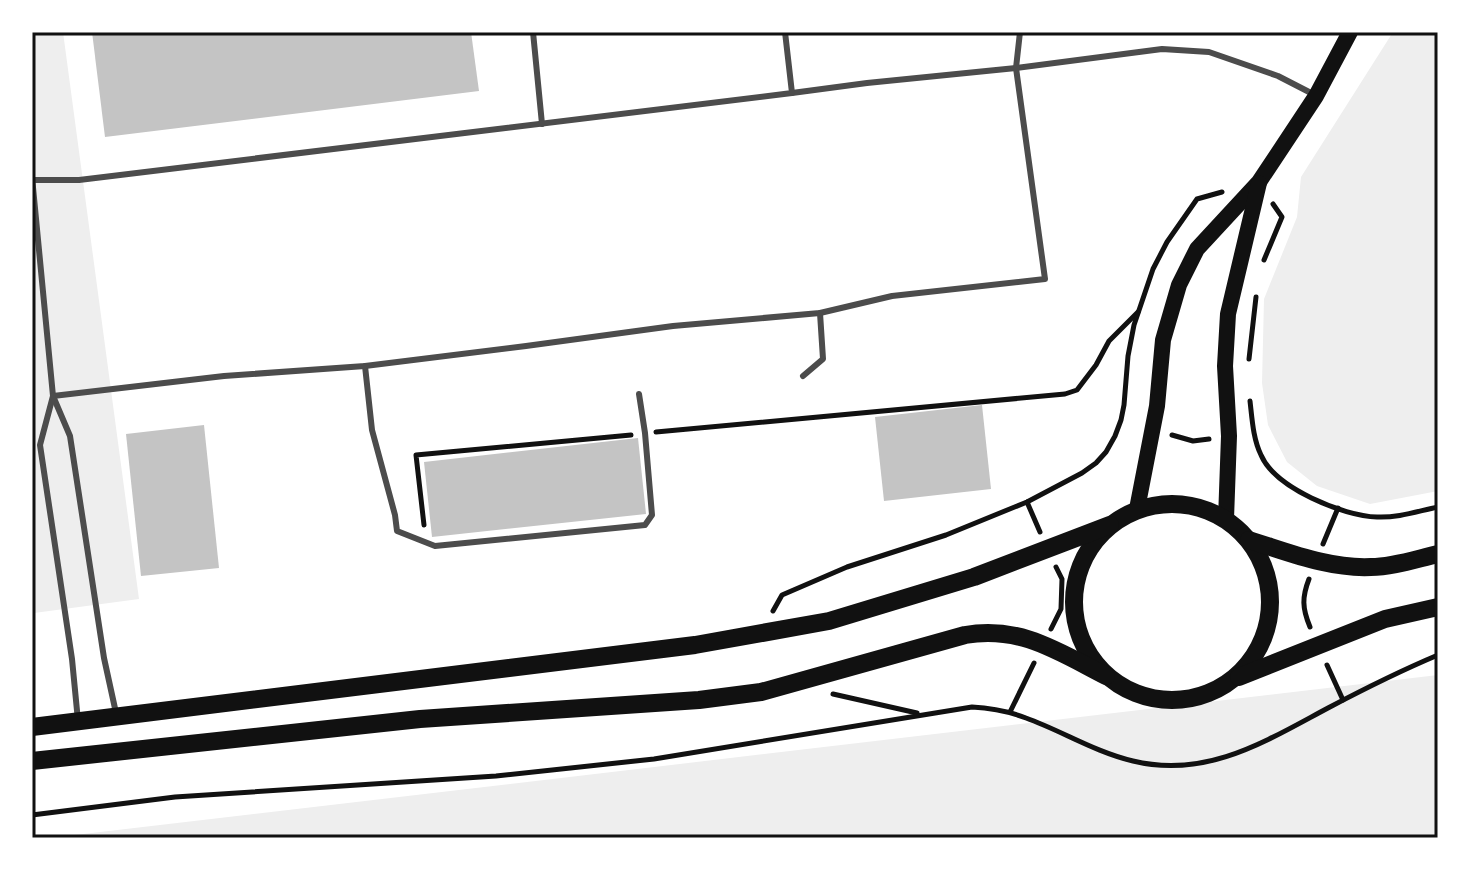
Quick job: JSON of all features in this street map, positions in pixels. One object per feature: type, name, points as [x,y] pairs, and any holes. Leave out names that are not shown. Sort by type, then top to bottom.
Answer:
[{"type":"highway","points":[[32,727],[695,645],[829,621],[974,577],[1110,525],[1137,509],[1167,503],[1198,506],[1226,519],[1249,540],[1264,567],[1271,598],[1267,628],[1254,657],[1233,680]]},
{"type":"highway","points":[[1106,676],[1085,649],[1074,617],[1075,582],[1087,551],[1110,525]]},
{"type":"highway","points":[[1249,540],[1340,566],[1372,567],[1438,554]]},
{"type":"highway","points":[[32,761],[420,719],[699,700],[761,692],[984,632],[1022,636],[1044,644],[1135,694],[1169,701],[1203,696],[1233,680],[1385,619],[1438,607]]},
{"type":"main road","points":[[1137,509],[1157,406],[1163,340],[1179,285],[1197,249],[1259,182],[1316,96],[1350,32]]},
{"type":"main road","points":[[1226,519],[1229,436],[1225,366],[1228,314],[1259,182]]},
{"type":"lane","points":[[533,32],[542,124]]},
{"type":"lane","points":[[785,32],[792,93]]},
{"type":"lane","points":[[53,396],[224,376],[365,366],[673,326],[820,313],[892,296],[1045,279],[1016,68],[1020,32]]},
{"type":"lane","points":[[117,716],[104,658],[70,436],[53,396],[32,179],[79,180],[1162,49],[1209,52],[1278,76],[1316,96]]},
{"type":"lane","points":[[803,376],[823,359],[820,313]]},
{"type":"lane","points":[[365,366],[372,430],[397,531],[435,546],[645,525],[652,515],[639,394]]},
{"type":"lane","points":[[53,396],[40,445],[72,659],[78,721]]},
{"type":"path","points":[[782,595],[847,567],[946,535],[1027,502],[1096,463],[1106,452],[1121,420],[1128,356],[1138,312],[1153,269],[1167,242],[1197,199]]},
{"type":"path","points":[[1264,263],[1282,217]]},
{"type":"path","points":[[1248,361],[1257,291]]},
{"type":"path","points":[[425,532],[416,455],[1065,394],[1077,390],[1109,341],[1138,312]]},
{"type":"path","points":[[1248,390],[1260,454],[1268,468],[1295,490],[1338,508],[1375,517],[1392,517],[1438,507]]},
{"type":"path","points":[[1121,420],[1193,441],[1254,432]]},
{"type":"path","points":[[1010,712],[1061,609],[1062,579],[1027,502]]},
{"type":"path","points":[[1338,508],[1304,592],[1304,613],[1343,700]]},
{"type":"path","points":[[32,815],[175,797],[496,776],[622,762],[972,707],[1010,712],[1103,752],[1135,762],[1169,765],[1203,763],[1237,754],[1438,655]]},
{"type":"path","points":[[833,694],[921,714]]},
{"type":"shaded area","points":[[32,32],[63,32],[139,599],[34,613],[32,616]]},
{"type":"shaded area","points":[[1393,32],[1438,32],[1438,491],[1370,504],[1317,486],[1287,462],[1268,425],[1262,383],[1264,299],[1297,217],[1301,177]]},
{"type":"shaded area","points":[[1438,675],[1438,838],[49,838]]},
{"type":"building","points":[[92,32],[471,32],[479,91],[105,137]]},
{"type":"building","points":[[982,405],[991,489],[884,501],[875,417]]},
{"type":"building","points":[[204,425],[219,568],[141,576],[126,434]]},
{"type":"building","points":[[638,438],[646,514],[432,537],[424,462]]}]
